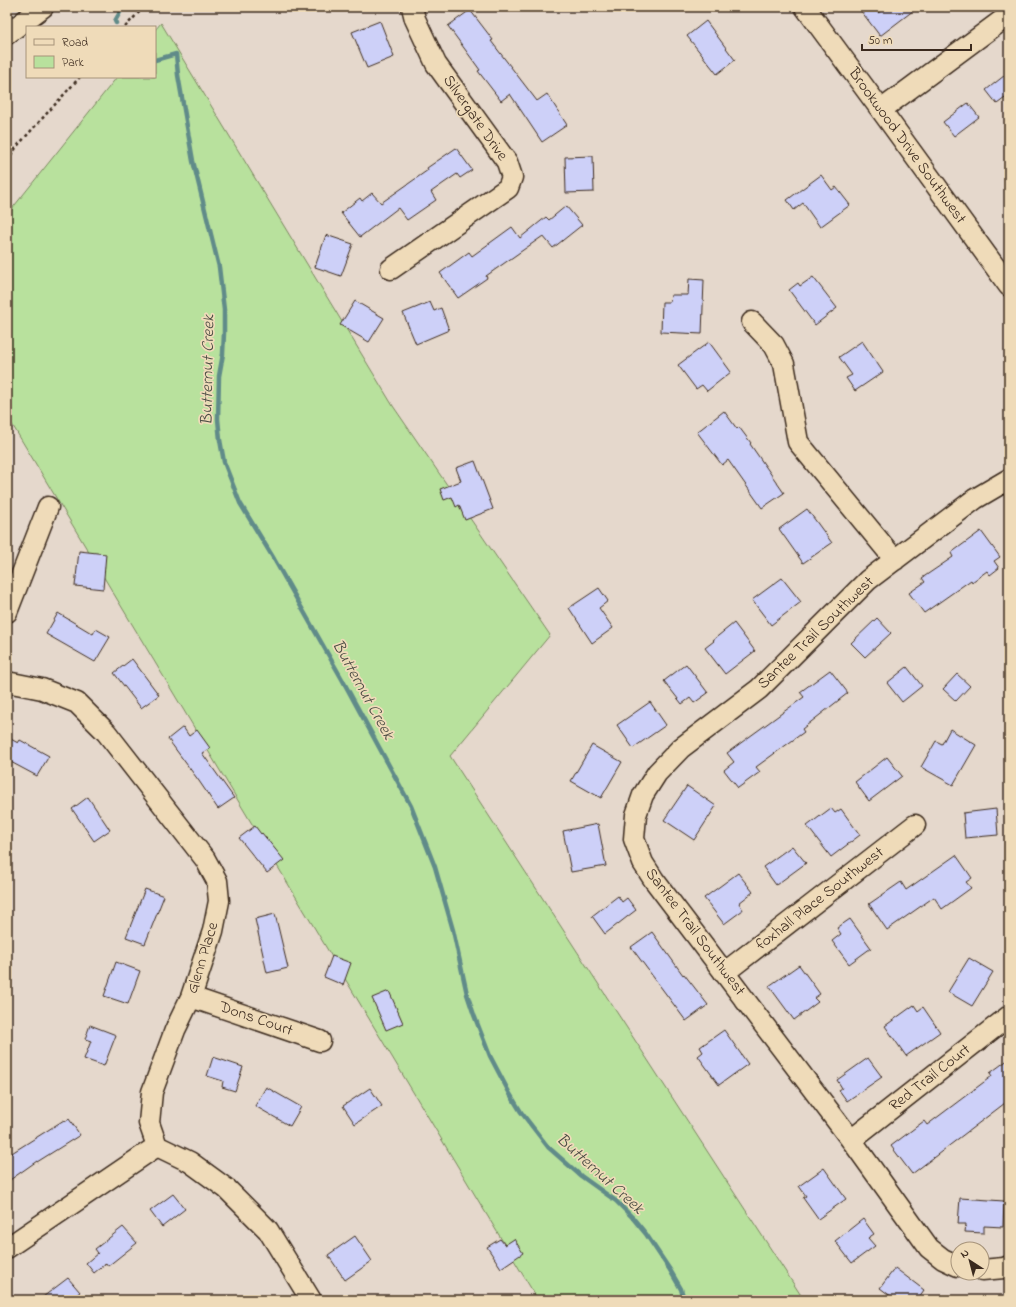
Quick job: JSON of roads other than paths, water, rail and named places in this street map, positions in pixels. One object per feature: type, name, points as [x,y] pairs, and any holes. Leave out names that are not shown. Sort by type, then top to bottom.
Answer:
[{"type":"street","points":[[7,34],[43,7]]},
{"type":"street","name":"Silvergate Drive","points":[[391,269],[508,188],[512,178],[507,162],[436,64],[415,20],[412,7]]},
{"type":"street","name":"Brookwood Drive Southwest","points":[[805,7],[1009,286]]},
{"type":"street","points":[[881,110],[1009,15]]},
{"type":"street","points":[[752,322],[774,345],[784,364],[798,442],[895,560]]},
{"type":"street","name":"Santee Trail Southwest","points":[[950,1262],[943,1259],[929,1248],[851,1140],[654,880],[643,863],[634,839],[636,815],[643,795],[657,773],[681,748],[759,689],[868,580],[975,499],[1009,479]]},
{"type":"street","points":[[7,612],[48,507]]},
{"type":"street","name":"Glenn Place","points":[[7,682],[42,689],[77,703],[106,732],[205,859],[217,881],[219,901],[213,931],[192,997],[175,1030],[152,1092],[149,1123],[157,1146]]},
{"type":"street","name":"foxhall Place Southwest","points":[[724,973],[915,825]]},
{"type":"street","name":"Dons Court","points":[[192,997],[320,1041]]},
{"type":"street","name":"Red Trail Court","points":[[851,1140],[1009,1016]]},
{"type":"street","points":[[7,1248],[157,1146],[190,1162],[228,1189],[268,1230],[311,1300]]},
{"type":"street","points":[[990,1269],[1009,1266]]},
{"type":"waterway","name":"Butternut Creek","points":[[116,23],[115,21],[123,7]]},
{"type":"waterway","name":"Butternut Creek","points":[[156,60],[176,54],[178,75],[193,161],[219,267],[224,310],[224,333],[223,354],[219,376],[218,419],[224,462],[240,503],[274,559],[342,679],[411,806],[435,867],[453,930],[467,994],[474,1015],[490,1056],[510,1094],[521,1112],[548,1147],[581,1176],[616,1201],[632,1217],[646,1234],[670,1270],[681,1289],[684,1300]]}]
